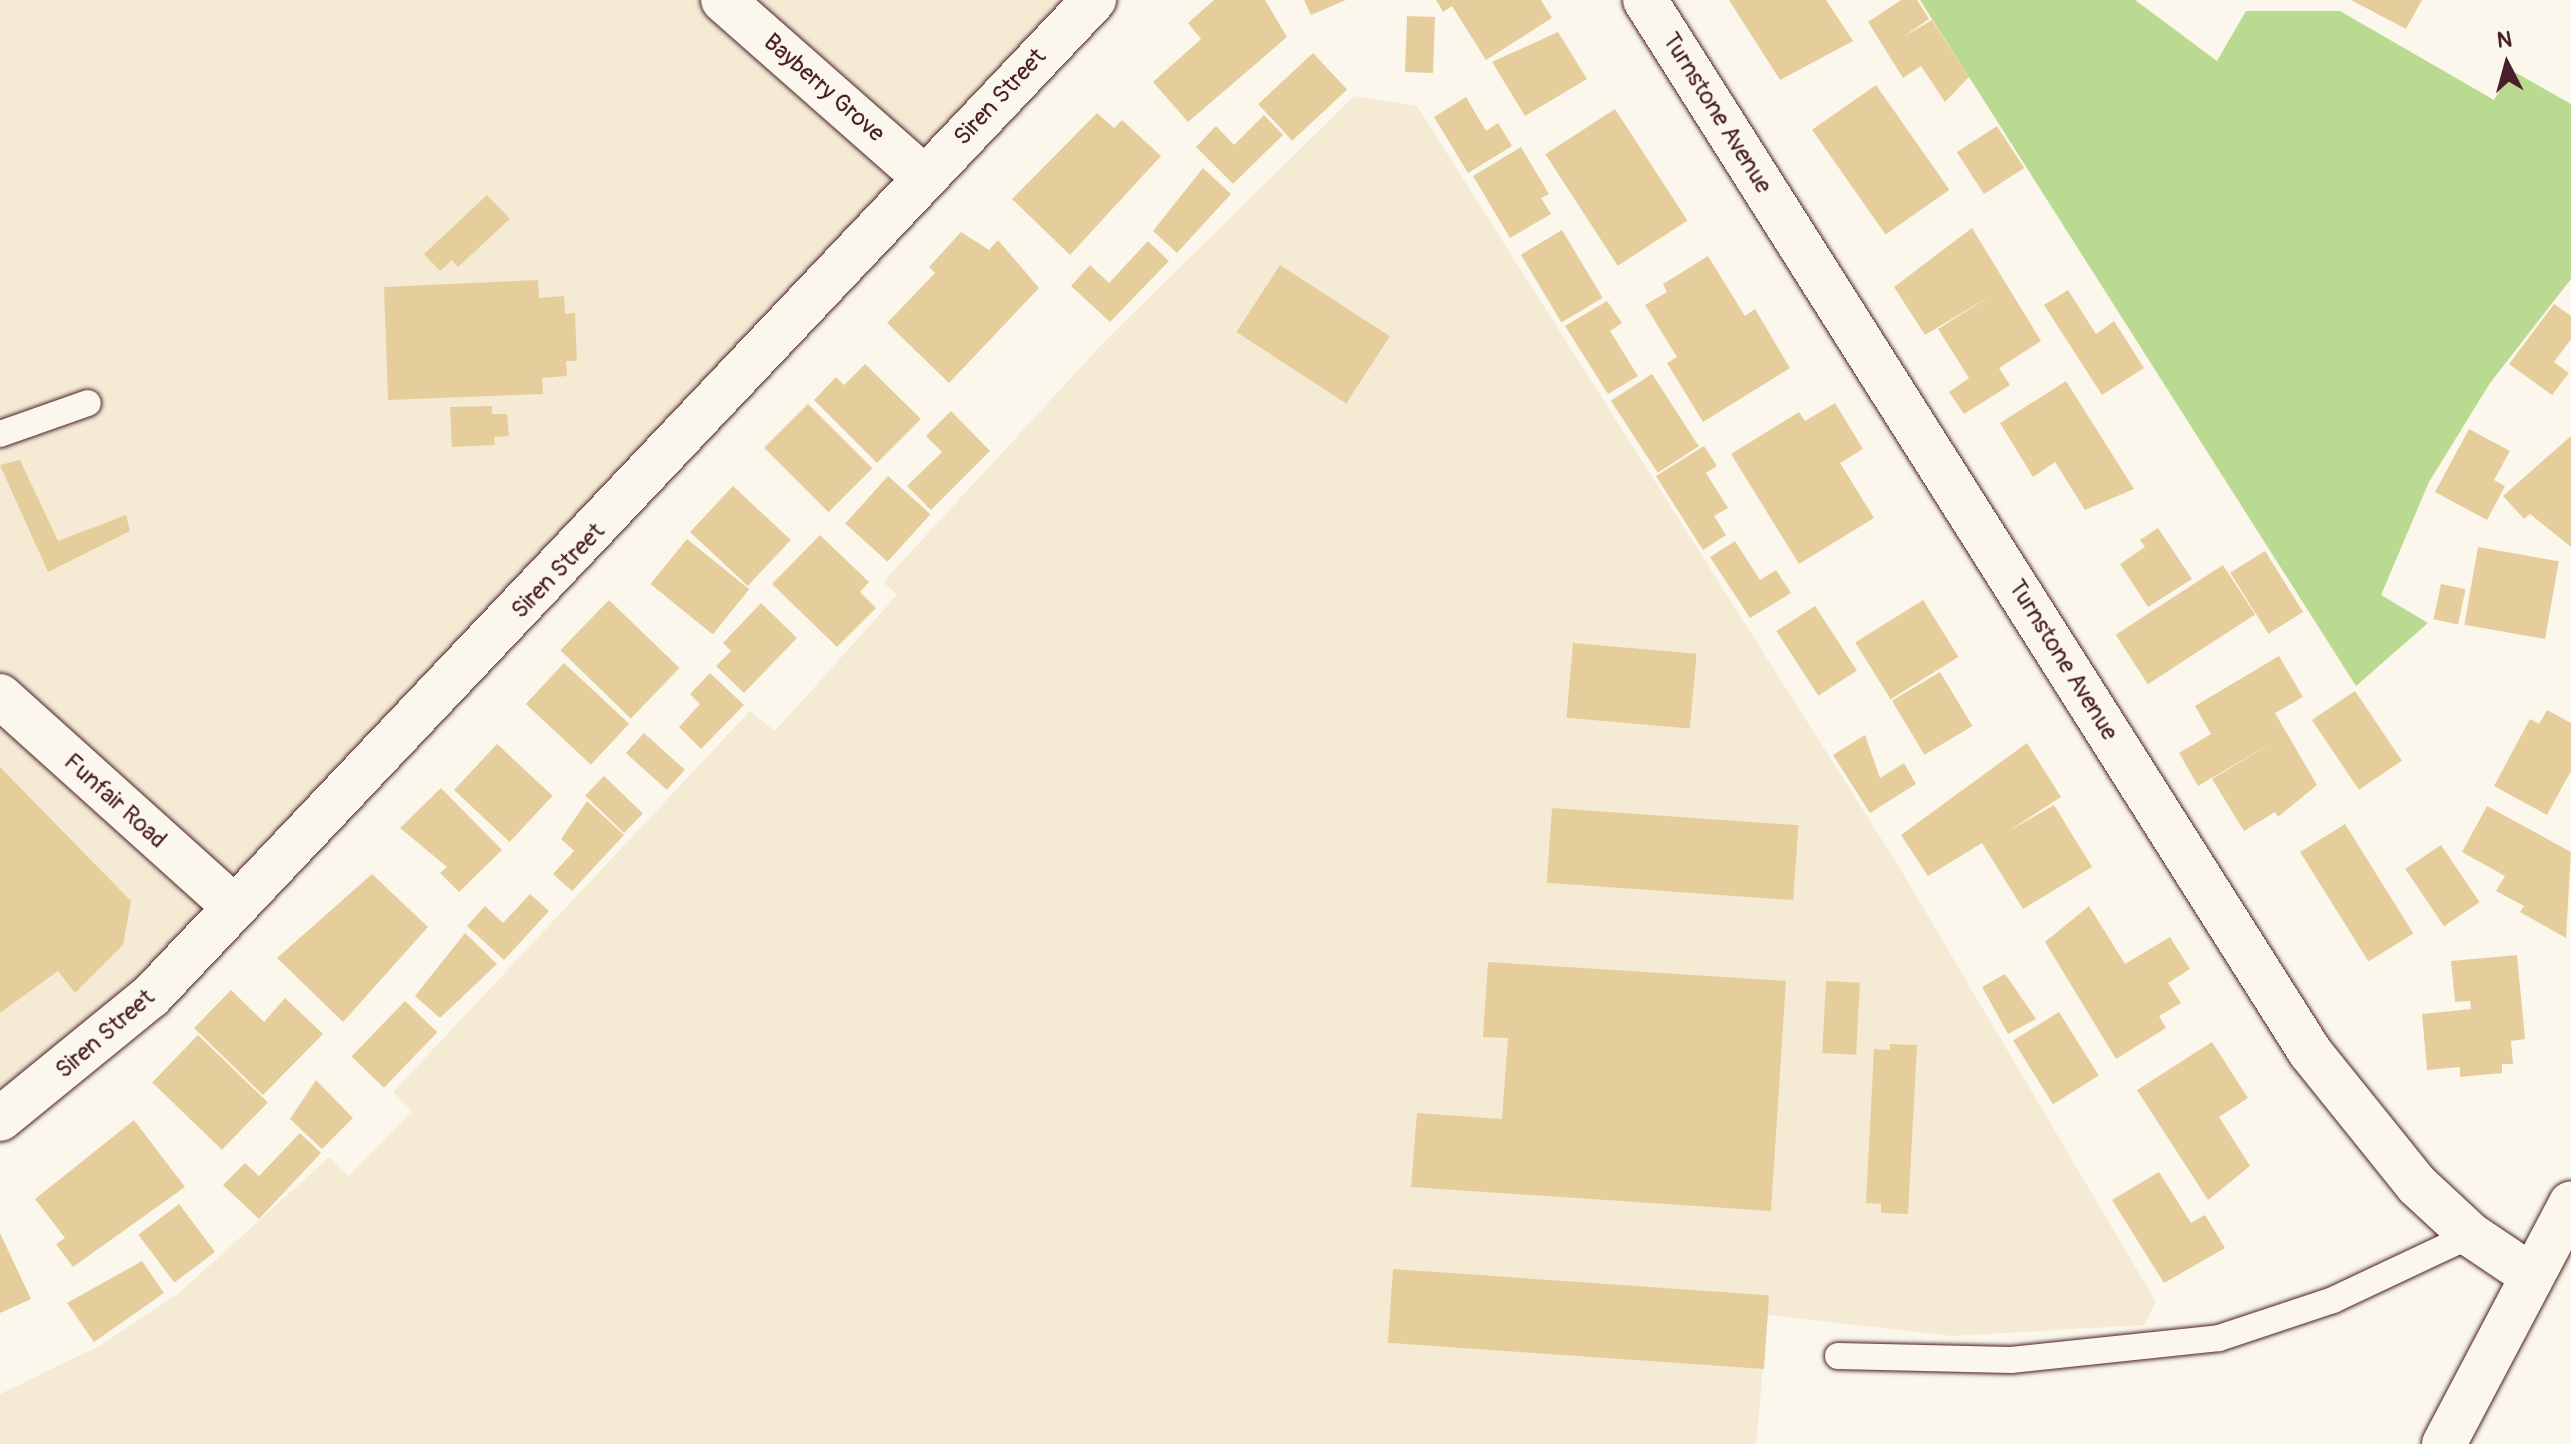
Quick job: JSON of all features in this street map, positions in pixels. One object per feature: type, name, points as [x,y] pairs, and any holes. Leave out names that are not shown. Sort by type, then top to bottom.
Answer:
[{"type":"street","name":"Bayberry Grove","points":[[723,0],[924,177]]},
{"type":"street","name":"Siren Street","points":[[0,1119],[151,996],[232,905],[592,537],[924,177],[1094,0]]},
{"type":"street","name":"Turnstone Avenue","points":[[1645,0],[2310,1052],[2398,1164],[2471,1235],[2532,1276]]},
{"type":"street","name":"Funfair Road","points":[[0,696],[232,905]]},
{"type":"street","points":[[2444,1444],[2571,1203]]},
{"type":"lane","points":[[0,434],[88,403]]},
{"type":"lane","points":[[1838,1356],[2011,1360],[2219,1338],[2346,1295],[2471,1235]]},
{"type":"shaded area","points":[[0,0],[1094,0],[592,535],[0,1117]]},
{"type":"shaded area","points":[[1354,96],[1417,106],[1898,865],[2156,1302],[2144,1325],[1952,1336],[1768,1315],[1756,1444],[0,1444],[0,1394],[101,1345],[180,1292],[329,1157],[349,1176],[412,1111],[393,1092],[750,711],[775,731],[897,595],[883,582],[1105,341]]},
{"type":"green space","points":[[1920,0],[2135,0],[2217,61],[2246,11],[2340,11],[2494,100],[2511,70],[2571,104],[2571,279],[2490,383],[2429,482],[2381,595],[2428,623],[2356,686]]},
{"type":"building","points":[[1214,0],[1265,0],[1287,37],[1188,122],[1153,82],[1201,39],[1188,23]]},
{"type":"building","points":[[1304,0],[1346,0],[1311,15]]},
{"type":"building","points":[[1436,0],[1541,0],[1552,18],[1486,60],[1452,6],[1443,12]]},
{"type":"building","points":[[1729,0],[1826,0],[1853,41],[1780,80]]},
{"type":"building","points":[[1901,0],[1917,0],[1929,19],[1903,37],[1932,20],[1969,77],[1945,102],[1921,66],[1903,78],[1868,22]]},
{"type":"building","points":[[2351,0],[2422,0],[2406,29]]},
{"type":"building","points":[[1407,16],[1435,17],[1433,73],[1405,72]]},
{"type":"building","points":[[1558,32],[1587,79],[1525,116],[1492,62]]},
{"type":"building","points":[[1313,53],[1347,90],[1292,141],[1258,104]]},
{"type":"building","points":[[1876,85],[1949,190],[1886,235],[1812,130]]},
{"type":"building","points":[[1466,97],[1486,131],[1498,123],[1512,146],[1468,173],[1434,117]]},
{"type":"building","points":[[1615,109],[1687,221],[1618,266],[1545,154]]},
{"type":"building","points":[[1097,113],[1114,128],[1122,120],[1161,156],[1070,255],[1012,199]]},
{"type":"building","points":[[1264,115],[1283,135],[1233,184],[1196,147],[1216,126],[1234,145]]},
{"type":"building","points":[[1997,126],[2024,168],[1984,194],[1957,152]]},
{"type":"building","points":[[1521,147],[1549,194],[1541,198],[1551,214],[1510,238],[1473,176]]},
{"type":"building","points":[[1203,168],[1231,194],[1177,253],[1153,231]]},
{"type":"building","points":[[487,195],[510,219],[458,267],[452,260],[440,271],[424,254]]},
{"type":"building","points":[[1972,228],[2041,341],[1999,368],[2010,385],[1964,414],[1949,392],[1969,378],[1938,329],[1995,293],[1925,335],[1894,287]]},
{"type":"building","points":[[1562,230],[1603,298],[1562,322],[1521,255]]},
{"type":"building","points":[[961,232],[989,250],[998,240],[1039,288],[949,383],[887,323],[935,273],[929,267]]},
{"type":"building","points":[[1148,241],[1169,261],[1110,322],[1071,286],[1090,265],[1109,283]]},
{"type":"building","points":[[1708,256],[1745,316],[1755,309],[1790,368],[1703,422],[1667,363],[1677,357],[1645,305],[1667,292],[1663,284]]},
{"type":"building","points":[[1280,265],[1390,336],[1346,403],[1236,332]]},
{"type":"building","points":[[538,280],[539,298],[564,296],[565,314],[575,313],[577,361],[566,361],[567,376],[542,378],[543,394],[388,400],[384,287]]},
{"type":"building","points":[[2068,290],[2096,334],[2114,321],[2144,368],[2102,395],[2044,305]]},
{"type":"building","points":[[1607,301],[1622,323],[1610,331],[1638,376],[1608,394],[1565,326]]},
{"type":"building","points":[[2554,304],[2571,316],[2571,339],[2554,362],[2569,373],[2552,395],[2509,364]]},
{"type":"building","points":[[865,364],[921,419],[877,463],[814,400],[836,377],[844,385]]},
{"type":"building","points":[[1652,374],[1699,446],[1658,473],[1611,401]]},
{"type":"building","points":[[2066,381],[2134,489],[2085,510],[2055,462],[2033,477],[2000,423]]},
{"type":"building","points":[[1835,403],[1863,449],[1840,463],[1874,518],[1799,564],[1731,454],[1799,412],[1805,421]]},
{"type":"building","points":[[808,404],[872,468],[829,512],[764,448]]},
{"type":"building","points":[[492,406],[492,414],[507,414],[509,436],[494,437],[495,445],[452,447],[450,407]]},
{"type":"building","points":[[951,411],[990,451],[931,510],[907,486],[942,452],[926,436]]},
{"type":"building","points":[[2469,429],[2510,451],[2494,480],[2505,486],[2487,520],[2435,492]]},
{"type":"building","points":[[2571,436],[2571,547],[2530,514],[2524,519],[2503,496]]},
{"type":"building","points":[[1704,446],[1717,466],[1706,473],[1728,508],[1714,516],[1726,535],[1703,550],[1656,476]]},
{"type":"building","points":[[20,460],[58,541],[126,515],[130,531],[48,572],[0,465]]},
{"type":"building","points":[[888,476],[930,514],[888,562],[845,524]]},
{"type":"building","points":[[733,486],[791,540],[748,586],[690,532]]},
{"type":"building","points":[[2158,528],[2192,579],[2148,607],[2120,564],[2145,547],[2140,540]]},
{"type":"building","points":[[820,535],[869,582],[860,592],[876,608],[837,647],[772,584]]},
{"type":"building","points":[[687,539],[749,589],[713,634],[650,584]]},
{"type":"building","points":[[1735,541],[1760,580],[1776,570],[1791,593],[1750,618],[1710,557]]},
{"type":"building","points":[[2478,547],[2559,561],[2545,639],[2464,625]]},
{"type":"building","points":[[2265,551],[2303,612],[2268,634],[2230,573]]},
{"type":"building","points":[[2223,565],[2255,614],[2148,684],[2116,635]]},
{"type":"building","points":[[2441,584],[2465,589],[2458,624],[2434,619]]},
{"type":"building","points":[[609,600],[679,668],[631,718],[560,650]]},
{"type":"building","points":[[1923,600],[1959,657],[1891,699],[1855,642]]},
{"type":"building","points":[[761,603],[797,638],[744,693],[716,666],[731,651],[723,643]]},
{"type":"building","points":[[1815,606],[1857,671],[1818,696],[1776,631]]},
{"type":"building","points":[[1573,643],[1697,654],[1690,729],[1566,718]]},
{"type":"building","points":[[2279,656],[2303,697],[2275,713],[2317,785],[2278,817],[2275,812],[2244,831],[2212,779],[2275,741],[2198,786],[2179,753],[2211,734],[2195,706]]},
{"type":"building","points":[[564,663],[629,724],[591,765],[526,704]]},
{"type":"building","points":[[1940,672],[1972,726],[1924,755],[1892,701]]},
{"type":"building","points":[[710,673],[744,705],[701,749],[679,727],[700,704],[690,694]]},
{"type":"building","points":[[2355,691],[2402,761],[2359,790],[2312,720]]},
{"type":"building","points":[[2547,710],[2571,723],[2571,771],[2547,815],[2494,786],[2530,719],[2539,724]]},
{"type":"building","points":[[644,733],[685,770],[667,790],[626,753]]},
{"type":"building","points":[[1865,735],[1880,778],[1904,763],[1916,784],[1870,813],[1833,755]]},
{"type":"building","points":[[2027,743],[2061,797],[2007,832],[2054,805],[2092,867],[2023,909],[1982,843],[1928,876],[1901,835]]},
{"type":"building","points":[[497,744],[553,796],[510,842],[454,790]]},
{"type":"building","points":[[0,767],[131,901],[123,945],[75,993],[58,971],[0,1013]]},
{"type":"building","points":[[604,776],[643,814],[624,833],[585,795]]},
{"type":"building","points":[[441,788],[502,850],[459,892],[440,873],[447,867],[400,828]]},
{"type":"building","points":[[587,801],[624,835],[572,891],[553,874],[574,851],[561,839]]},
{"type":"building","points":[[2487,806],[2571,852],[2566,938],[2520,912],[2524,906],[2496,891],[2505,876],[2462,852]]},
{"type":"building","points":[[1552,808],[1798,825],[1793,900],[1547,883]]},
{"type":"building","points":[[2345,824],[2413,933],[2368,961],[2300,852]]},
{"type":"building","points":[[2441,845],[2480,902],[2444,926],[2405,869]]},
{"type":"building","points":[[372,874],[428,927],[343,1022],[277,958]]},
{"type":"building","points":[[530,894],[549,911],[504,960],[467,926],[485,906],[503,923]]},
{"type":"building","points":[[2089,906],[2125,964],[2170,937],[2190,969],[2168,983],[2181,1003],[2159,1016],[2166,1028],[2116,1059],[2045,942]]},
{"type":"building","points":[[465,933],[497,964],[440,1018],[415,996]]},
{"type":"building","points":[[2517,955],[2525,1039],[2511,1041],[2513,1064],[2502,1064],[2502,1073],[2460,1077],[2460,1067],[2427,1070],[2422,1014],[2471,1009],[2470,1001],[2455,1002],[2451,961]]},
{"type":"building","points":[[1488,962],[1786,981],[1771,1211],[1411,1187],[1417,1113],[1502,1119],[1508,1038],[1483,1037]]},
{"type":"building","points":[[2005,974],[2036,1019],[2008,1034],[1982,987]]},
{"type":"building","points":[[1826,981],[1860,983],[1856,1055],[1822,1053]]},
{"type":"building","points":[[231,990],[264,1022],[285,998],[323,1034],[263,1095],[194,1028]]},
{"type":"building","points":[[405,1001],[437,1032],[384,1088],[352,1056]]},
{"type":"building","points":[[2059,1012],[2099,1076],[2053,1104],[2013,1041]]},
{"type":"building","points":[[198,1035],[268,1102],[222,1150],[152,1082]]},
{"type":"building","points":[[2212,1042],[2248,1098],[2219,1117],[2250,1166],[2208,1200],[2137,1090]]},
{"type":"building","points":[[1890,1044],[1917,1045],[1908,1214],[1881,1213],[1881,1204],[1866,1203],[1874,1049],[1890,1050]]},
{"type":"building","points":[[316,1080],[353,1118],[322,1149],[290,1119]]},
{"type":"building","points":[[134,1120],[185,1187],[73,1267],[56,1244],[65,1238],[35,1199]]},
{"type":"building","points":[[300,1133],[321,1153],[259,1219],[223,1185],[245,1163],[259,1176]]},
{"type":"building","points":[[2159,1172],[2191,1223],[2205,1215],[2225,1248],[2164,1283],[2112,1200]]},
{"type":"building","points":[[179,1204],[215,1252],[174,1283],[138,1235]]},
{"type":"building","points":[[0,1233],[31,1299],[0,1313]]},
{"type":"building","points":[[142,1261],[164,1293],[94,1342],[67,1303]]},
{"type":"building","points":[[1393,1269],[1769,1295],[1764,1369],[1388,1343]]}]
